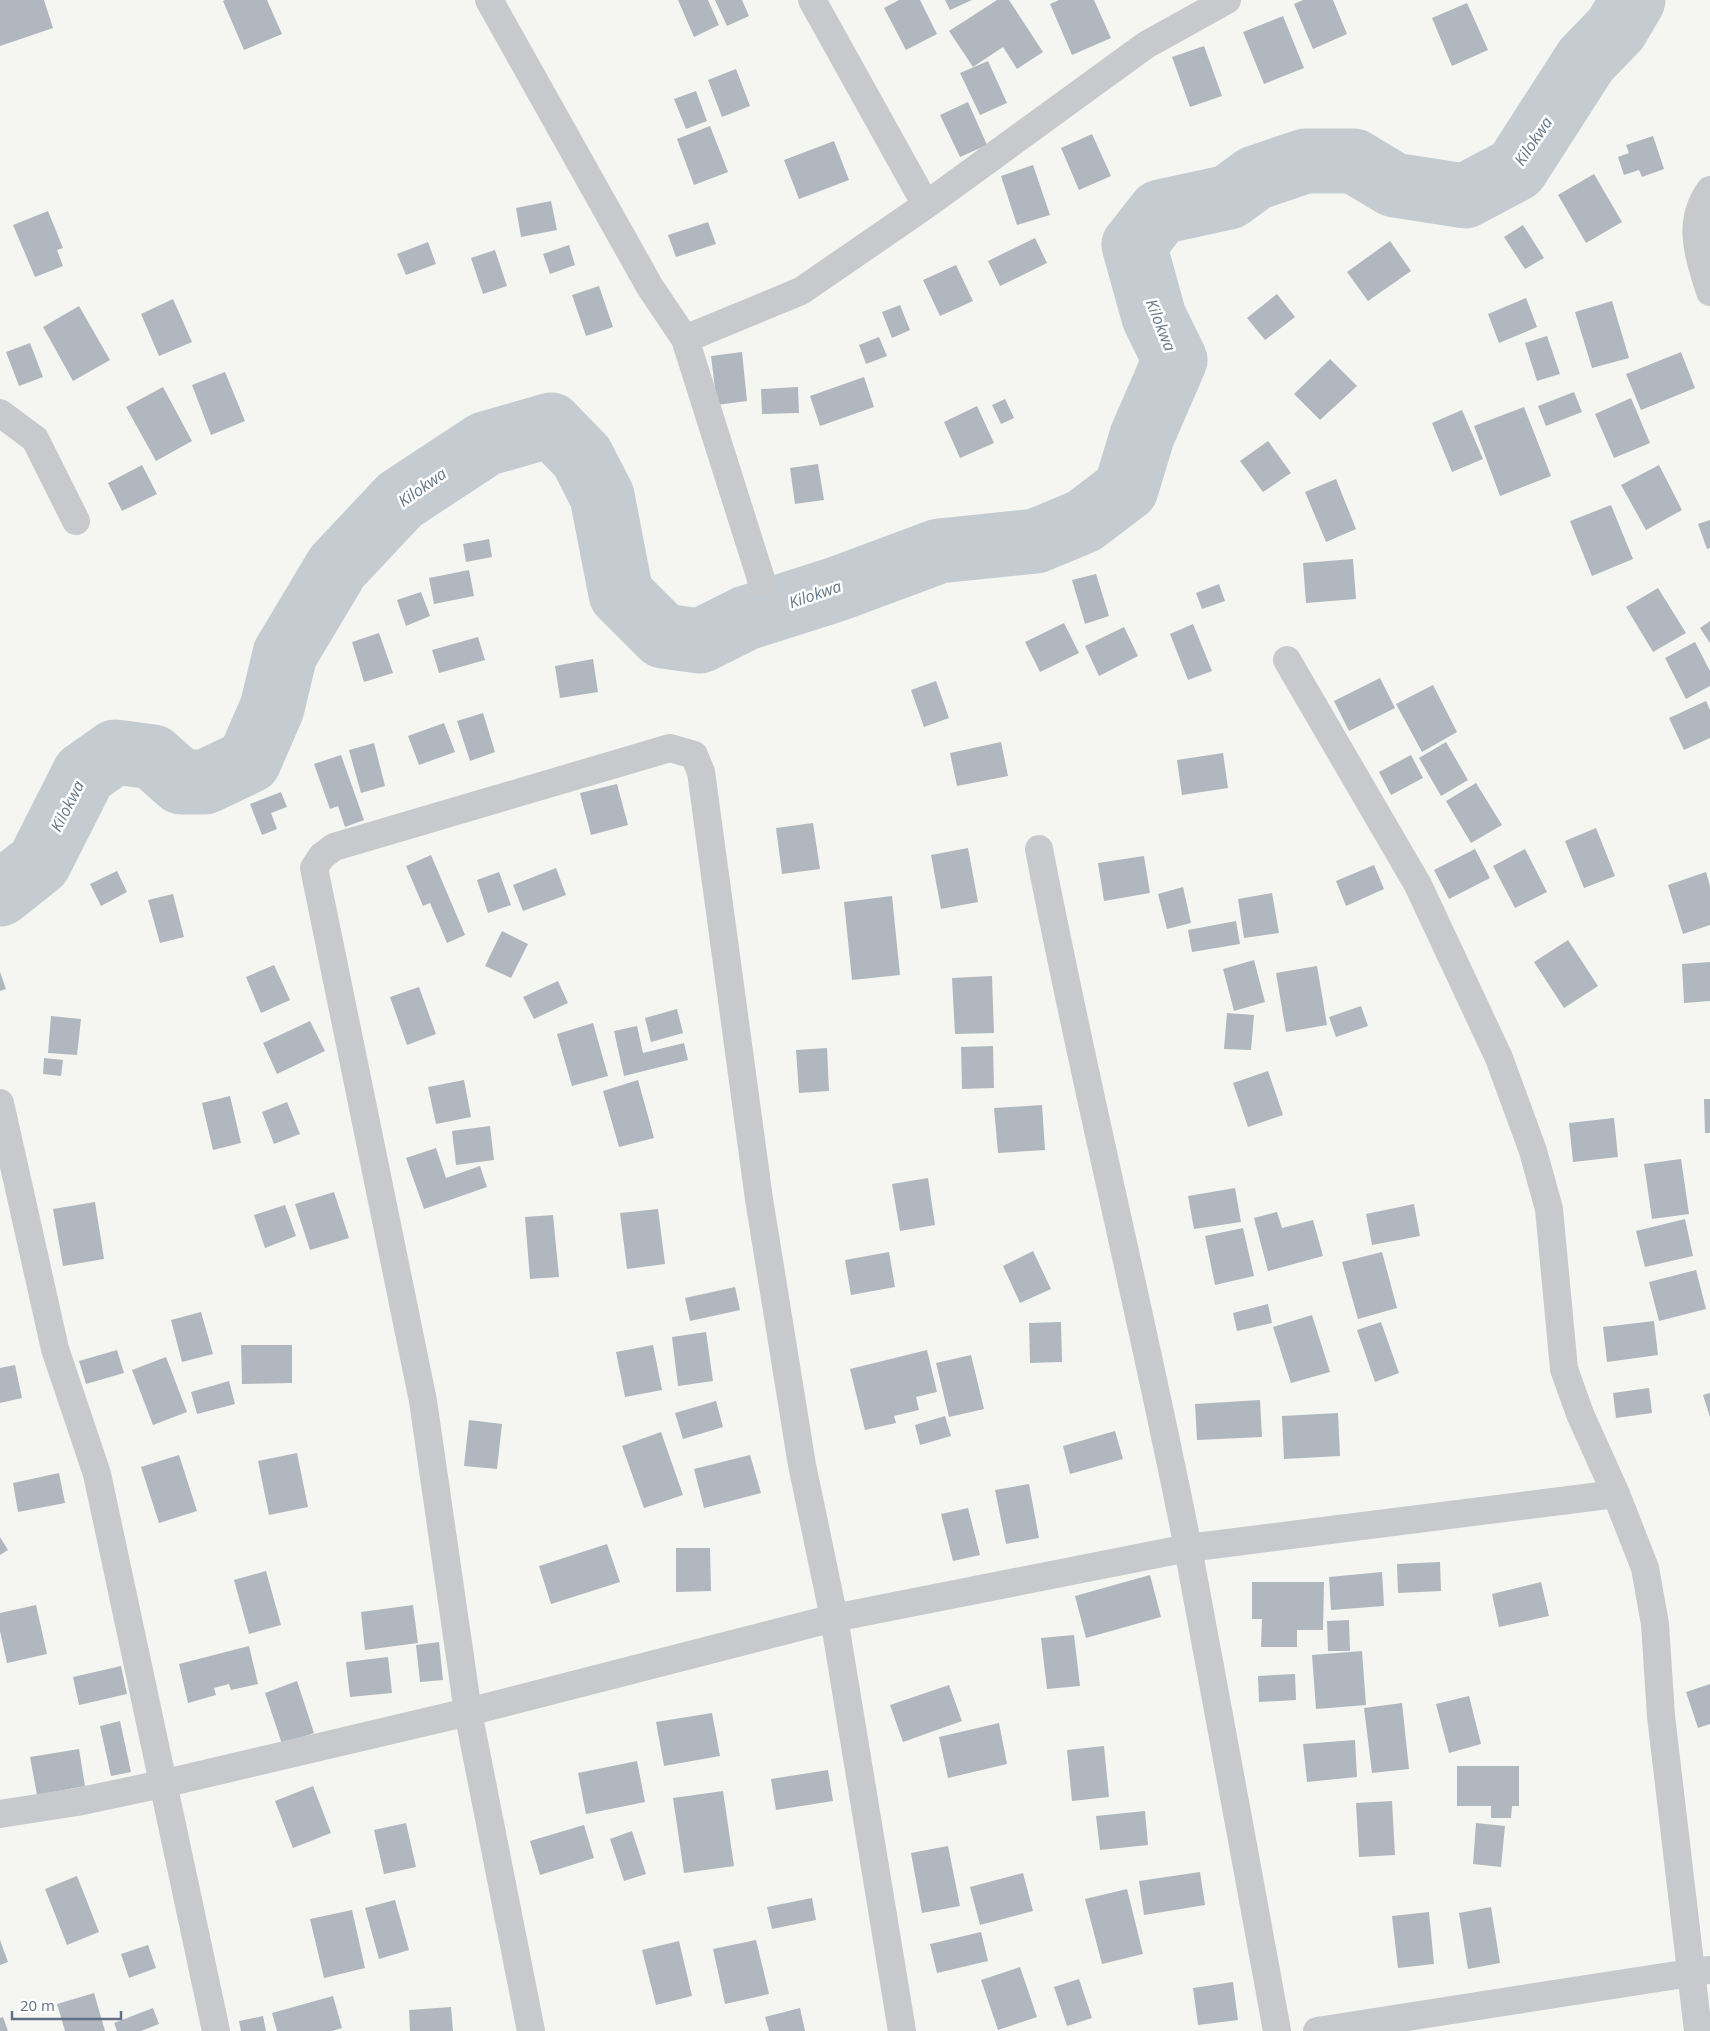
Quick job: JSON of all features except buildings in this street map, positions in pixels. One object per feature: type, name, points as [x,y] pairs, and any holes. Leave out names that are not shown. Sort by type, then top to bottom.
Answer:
[{"type":"street","points":[[489,0],[650,287],[685,340],[762,582]]},
{"type":"street","points":[[812,0],[926,205]]},
{"type":"street","points":[[685,340],[801,291],[926,205],[1146,45],[1223,1]]},
{"type":"street","points":[[1710,190],[1703,200],[1696,222],[1698,251],[1710,292]]},
{"type":"street","points":[[0,413],[36,439],[76,521]]},
{"type":"street","points":[[1287,660],[1418,885],[1499,1058],[1533,1151],[1549,1209],[1564,1369],[1580,1414],[1616,1494],[1645,1568],[1655,1624],[1661,1716],[1701,1971],[1698,2031]]},
{"type":"street","points":[[531,2031],[468,1712],[424,1401],[314,868],[322,856],[334,847],[670,748],[694,755],[701,772],[759,1199],[802,1465],[834,1618],[902,2031]]},
{"type":"street","points":[[1039,849],[1062,966],[1135,1295],[1188,1548],[1277,2031]]},
{"type":"street","points":[[0,1103],[55,1349],[96,1474],[216,2031]]},
{"type":"street","points":[[0,1814],[77,1802],[162,1784],[468,1712],[834,1618],[1188,1548],[1616,1494]]},
{"type":"street","points":[[1317,2031],[1701,1971]]},
{"type":"waterway","name":"Kilokwa","points":[[0,894],[39,863],[84,774],[115,752],[153,757],[181,782],[205,782],[249,761],[272,708],[285,654],[337,567],[400,500],[485,444],[551,425],[582,457],[602,496],[621,594],[663,636],[700,641],[746,618],[837,589],[939,551],[1036,541],[1084,521],[1126,489],[1142,436],[1175,360],[1154,317],[1134,245],[1160,212],[1229,197],[1255,178],[1305,161],[1354,161],[1394,185],[1465,196],[1516,169],[1586,60],[1616,29],[1633,0]]}]
